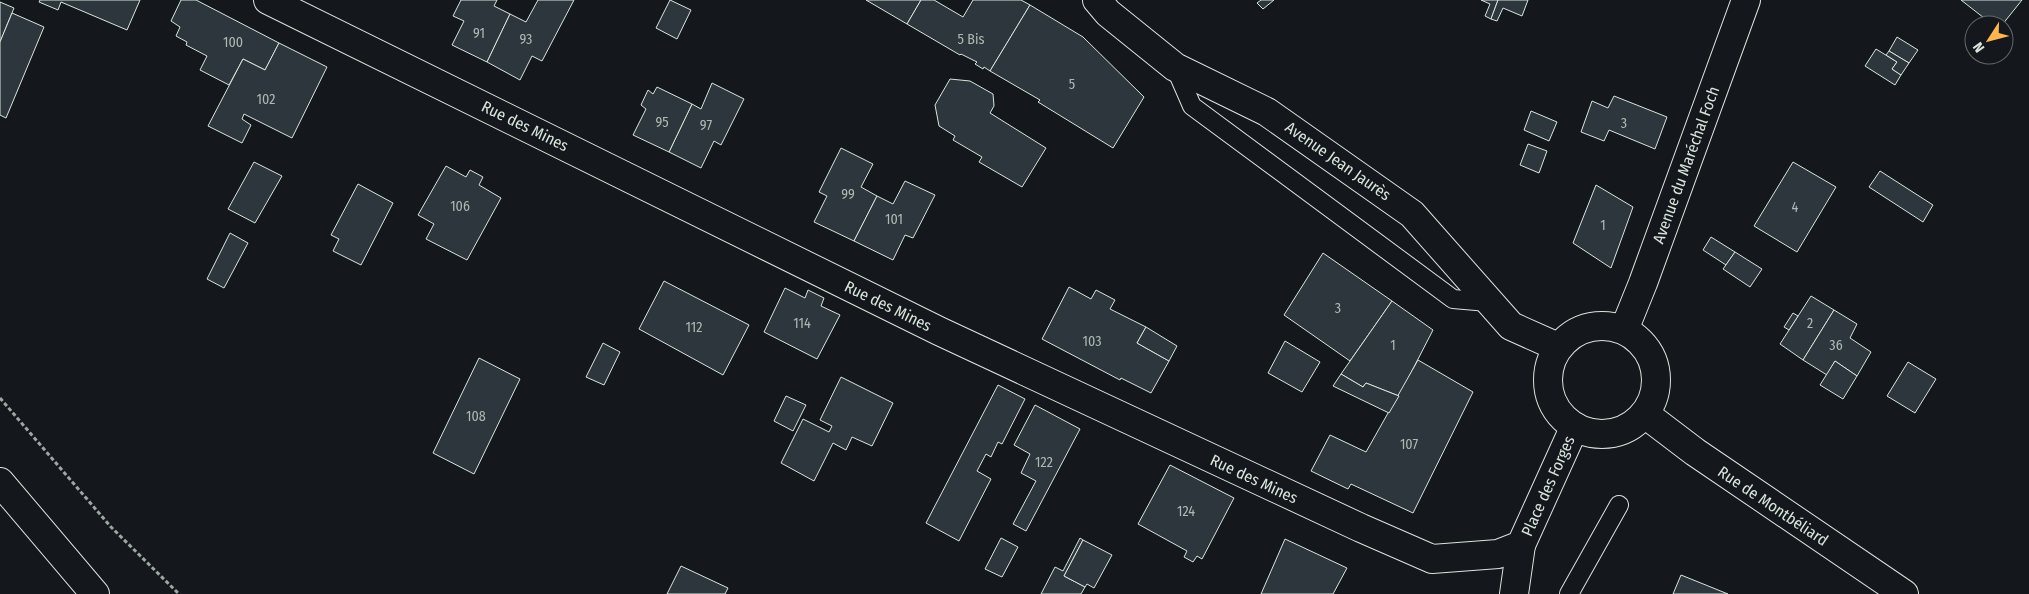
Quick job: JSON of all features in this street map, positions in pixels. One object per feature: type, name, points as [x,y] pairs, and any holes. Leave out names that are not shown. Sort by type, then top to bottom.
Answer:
[{"type":"street","name":"Rue des Mines","points":[[268,0],[947,335],[1361,528],[1432,559],[1498,554],[1521,545]]},
{"type":"street","name":"Avenue Jean Jaurès","points":[[1097,0],[1108,13],[1175,66],[1267,112],[1412,214],[1511,326],[1558,347]]},
{"type":"street","name":"Avenue du Maréchal Foch","points":[[1624,330],[1643,284],[1746,0]]},
{"type":"street","points":[[1606,325],[1624,330],[1638,339],[1648,351],[1655,367],[1657,383],[1654,400],[1646,414],[1630,427],[1612,434],[1592,434],[1574,428],[1557,412],[1548,390],[1548,368],[1558,347],[1571,335],[1588,327],[1606,325]]},
{"type":"street","name":"Rue de Montbéliard","points":[[1646,414],[1695,452],[1904,594]]},
{"type":"street","name":"Place des Forges","points":[[1514,594],[1521,545],[1574,428]]},
{"type":"street","points":[[0,482],[95,594]]},
{"type":"lane","points":[[1175,66],[1192,106],[1453,299],[1488,302]]},
{"type":"lane","points":[[1569,594],[1619,506]]},
{"type":"path","points":[[0,398],[111,527],[179,594]]},
{"type":"building","points":[[40,0],[140,0],[127,30],[61,2],[58,10],[39,2]]},
{"type":"building","points":[[181,0],[196,0],[279,43],[265,70],[243,59],[229,85],[200,70],[207,56],[186,45],[187,42],[176,36],[180,27],[171,21]]},
{"type":"building","points":[[461,0],[497,0],[494,6],[510,14],[487,62],[452,45],[464,21],[453,16]]},
{"type":"building","points":[[538,0],[574,0],[542,61],[532,56],[520,80],[487,62],[510,14],[526,22]]},
{"type":"building","points":[[670,0],[691,10],[677,39],[656,28]]},
{"type":"building","points":[[866,0],[921,0],[907,24]]},
{"type":"building","points":[[921,0],[934,0],[963,17],[973,0],[1021,0],[1030,5],[990,71],[984,67],[983,69],[975,64],[977,62],[960,55],[907,24]]},
{"type":"building","points":[[1261,0],[1274,0],[1263,9],[1257,3]]},
{"type":"building","points":[[1481,0],[1498,0],[1491,19],[1485,16],[1490,4]]},
{"type":"building","points":[[1498,0],[1528,0],[1522,16],[1503,8],[1497,21],[1491,19]]},
{"type":"building","points":[[1961,0],[2022,0],[2010,15],[1980,15]]},
{"type":"building","points":[[0,2],[14,8],[0,42]]},
{"type":"building","points":[[1030,5],[1083,37],[1144,97],[1113,148],[1038,102],[1040,100],[990,71]]},
{"type":"building","points":[[12,13],[44,27],[6,118],[0,115],[0,42]]},
{"type":"building","points":[[1897,37],[1918,50],[1909,63],[1889,51]]},
{"type":"building","points":[[279,43],[327,67],[292,138],[244,114],[242,119],[251,125],[242,143],[208,126],[243,59],[265,70]]},
{"type":"building","points":[[1876,49],[1897,62],[1892,69],[1901,75],[1895,85],[1865,66]]},
{"type":"building","points":[[1889,51],[1909,63],[1901,75],[1892,69],[1897,62],[1886,55]]},
{"type":"building","points":[[950,79],[970,81],[993,94],[994,106],[990,113],[1046,148],[1022,187],[979,162],[982,157],[953,140],[955,136],[939,126],[935,105]]},
{"type":"building","points":[[712,83],[744,99],[721,145],[714,141],[701,168],[669,152],[692,104],[701,109]]},
{"type":"building","points":[[657,87],[692,104],[669,152],[633,135],[646,109],[641,105],[648,90],[653,94]]},
{"type":"building","points":[[1614,96],[1667,117],[1655,149],[1609,130],[1604,141],[1581,132],[1592,101],[1608,108]]},
{"type":"building","points":[[1531,111],[1557,122],[1549,141],[1524,130]]},
{"type":"building","points":[[1528,144],[1547,151],[1539,173],[1520,165]]},
{"type":"building","points":[[841,148],[873,164],[861,187],[877,196],[854,241],[814,222],[827,196],[819,192]]},
{"type":"building","points":[[254,162],[282,176],[255,223],[228,209]]},
{"type":"building","points":[[1793,162],[1836,187],[1797,252],[1754,226]]},
{"type":"building","points":[[446,166],[466,177],[470,170],[483,177],[479,185],[501,198],[467,260],[426,239],[434,224],[418,215]]},
{"type":"building","points":[[1880,171],[1933,205],[1923,222],[1869,187]]},
{"type":"building","points":[[905,181],[935,195],[913,238],[905,235],[893,260],[854,241],[877,196],[893,204]]},
{"type":"building","points":[[358,184],[393,203],[361,265],[333,251],[339,239],[331,235]]},
{"type":"building","points":[[1596,185],[1633,207],[1611,268],[1573,243]]},
{"type":"building","points":[[230,233],[248,243],[224,288],[207,279]]},
{"type":"building","points":[[1711,237],[1735,252],[1726,265],[1703,250]]},
{"type":"building","points":[[1735,252],[1762,269],[1750,287],[1723,269]]},
{"type":"building","points":[[1323,253],[1392,301],[1350,361],[1284,315]]},
{"type":"building","points":[[664,281],[749,325],[723,375],[639,329]]},
{"type":"building","points":[[1069,287],[1091,299],[1096,290],[1115,300],[1110,309],[1146,327],[1137,343],[1169,361],[1151,393],[1121,378],[1120,380],[1042,339]]},
{"type":"building","points":[[785,288],[805,298],[808,290],[824,298],[821,306],[840,315],[817,359],[764,332]]},
{"type":"building","points":[[1811,296],[1834,310],[1803,360],[1780,344]]},
{"type":"building","points":[[1392,301],[1433,330],[1399,396],[1366,383],[1363,387],[1341,374]]},
{"type":"building","points":[[1834,310],[1857,324],[1850,338],[1871,352],[1857,376],[1835,361],[1827,375],[1803,360]]},
{"type":"building","points":[[1793,313],[1798,316],[1789,330],[1784,327]]},
{"type":"building","points":[[1146,327],[1177,346],[1169,361],[1137,343]]},
{"type":"building","points":[[1285,341],[1320,362],[1302,392],[1268,373]]},
{"type":"building","points":[[603,343],[620,352],[604,385],[586,377]]},
{"type":"building","points":[[479,358],[520,379],[474,474],[433,453]]},
{"type":"building","points":[[1418,360],[1473,392],[1413,513],[1351,484],[1348,489],[1311,471],[1330,435],[1366,452]]},
{"type":"building","points":[[1835,361],[1857,376],[1843,399],[1820,385]]},
{"type":"building","points":[[1908,362],[1936,379],[1915,413],[1887,396]]},
{"type":"building","points":[[1341,374],[1363,387],[1366,383],[1399,396],[1389,413],[1333,386]]},
{"type":"building","points":[[841,377],[893,403],[872,446],[852,437],[846,450],[833,443],[814,481],[781,463],[803,419],[829,432],[832,426],[820,420]]},
{"type":"building","points":[[998,385],[1025,399],[1002,444],[998,442],[991,457],[986,454],[977,471],[991,479],[959,541],[926,523]]},
{"type":"building","points":[[786,396],[806,405],[793,431],[774,421]]},
{"type":"building","points":[[1035,405],[1080,429],[1026,531],[1013,524],[1036,481],[1021,473],[1030,454],[1014,445]]},
{"type":"building","points":[[1170,465],[1234,498],[1202,559],[1197,556],[1193,562],[1184,557],[1187,551],[1138,524]]},
{"type":"building","points":[[1001,538],[1018,547],[1002,577],[985,569]]},
{"type":"building","points":[[1080,538],[1083,540],[1064,576],[1085,587],[1081,594],[1041,594],[1055,567],[1063,571]]},
{"type":"building","points":[[1285,539],[1347,568],[1333,594],[1261,594]]},
{"type":"building","points":[[1083,540],[1112,555],[1094,588],[1087,584],[1085,587],[1064,576]]},
{"type":"building","points":[[681,566],[728,588],[725,594],[667,594]]},
{"type":"building","points":[[1681,575],[1728,594],[1673,594]]}]
